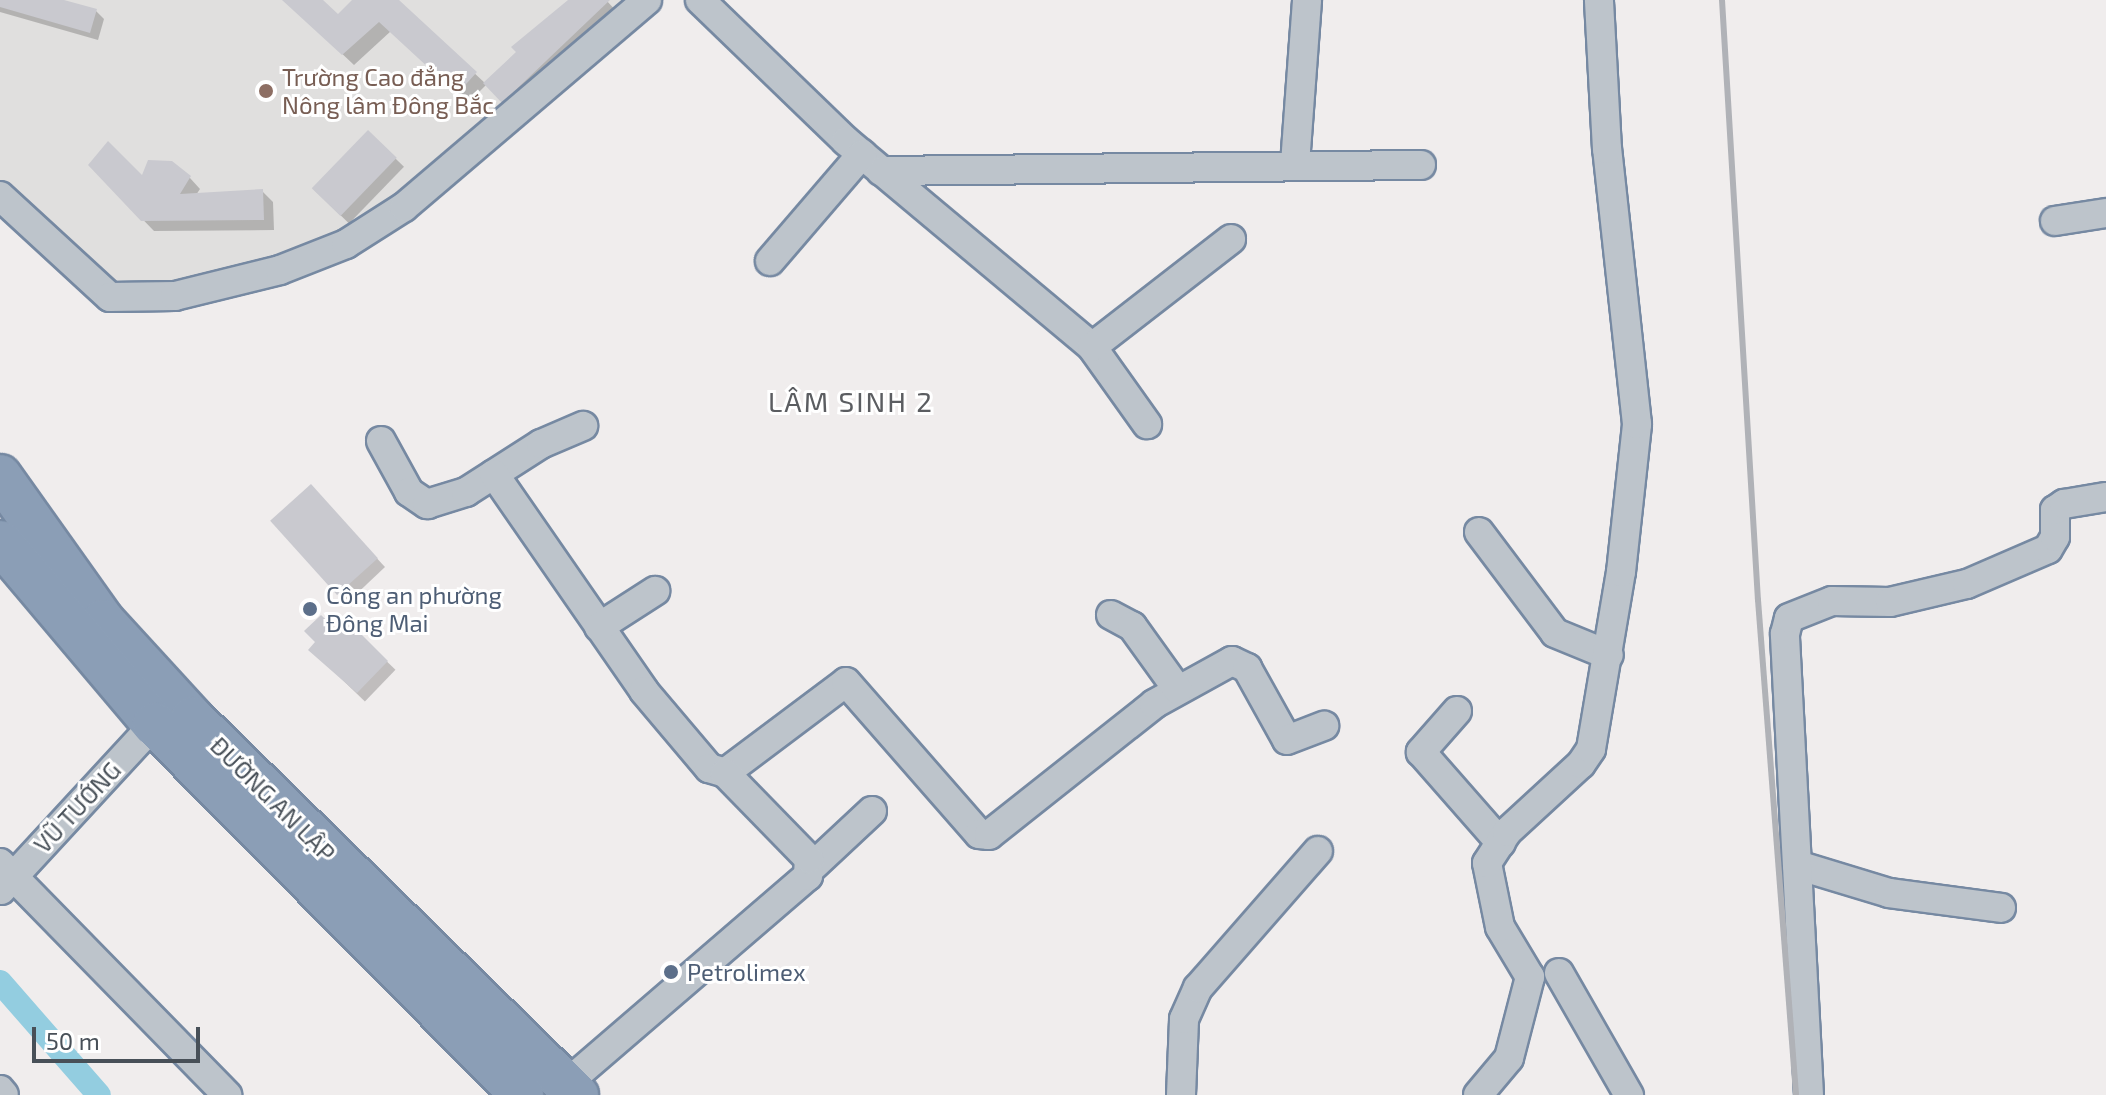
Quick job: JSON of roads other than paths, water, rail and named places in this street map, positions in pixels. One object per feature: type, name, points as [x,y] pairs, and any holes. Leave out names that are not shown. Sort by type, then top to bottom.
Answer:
[{"type":"highway","name":"ĐƯỜNG AN LẬP","points":[[0,476],[103,621],[192,718],[572,1089]]},
{"type":"highway","name":"ĐƯỜNG AN LẬP","points":[[0,542],[154,724],[522,1095]]},
{"type":"street","points":[[0,196],[110,297],[175,296],[280,270],[346,244],[404,207],[647,0]]},
{"type":"street","points":[[700,0],[871,162],[1092,347],[1147,424]]},
{"type":"street","points":[[1295,164],[1307,0]]},
{"type":"street","points":[[1478,1095],[1509,1058],[1530,977],[1496,911],[1487,863],[1501,843],[1591,749],[1609,655],[1637,424],[1607,149],[1599,0]]},
{"type":"street","points":[[770,261],[871,162],[1421,165]]},
{"type":"street","points":[[2055,221],[2106,213]]},
{"type":"street","points":[[1092,347],[1231,239]]},
{"type":"street","points":[[381,441],[409,492],[427,504],[466,492],[583,426]]},
{"type":"street","points":[[494,474],[644,691],[709,768],[725,773],[812,867]]},
{"type":"street","points":[[1809,1095],[1785,634],[1789,618],[1832,601],[1890,602],[1967,584],[2048,549],[2055,537],[2055,510],[2064,504],[2106,497]]},
{"type":"street","points":[[1479,532],[1555,633],[1609,655]]},
{"type":"street","points":[[599,627],[655,591]]},
{"type":"street","points":[[1111,615],[1132,626],[1178,690]]},
{"type":"street","points":[[725,773],[846,682],[979,834],[989,835],[1178,690],[1220,665],[1240,662],[1287,740],[1324,726]]},
{"type":"street","points":[[1457,711],[1421,752],[1501,843]]},
{"type":"street","name":"VŨ TƯỚNG","points":[[4,877],[154,724]]},
{"type":"street","points":[[572,1089],[808,876],[812,867],[872,811]]},
{"type":"street","points":[[1181,1095],[1184,1019],[1198,988],[1318,851]]},
{"type":"street","points":[[1797,865],[1889,893],[2001,908]]},
{"type":"street","points":[[4,877],[227,1095]]},
{"type":"street","points":[[1559,973],[1629,1095]]},
{"type":"street","points":[[0,1090],[4,1095]]},
{"type":"waterway","points":[[0,982],[99,1095]]},
{"type":"railway","points":[[1722,0],[1758,600],[1796,1095]]},
{"type":"place","name":"Trường Cao đẳng Nông lâm Đông Bắc","points":[[266,91]]},
{"type":"place","name":"Công an phường Đông Mai","points":[[310,609]]},
{"type":"place","name":"Petrolimex","points":[[671,972]]},
{"type":"district","name":"LÂM SINH 2","points":[[851,401]]}]
